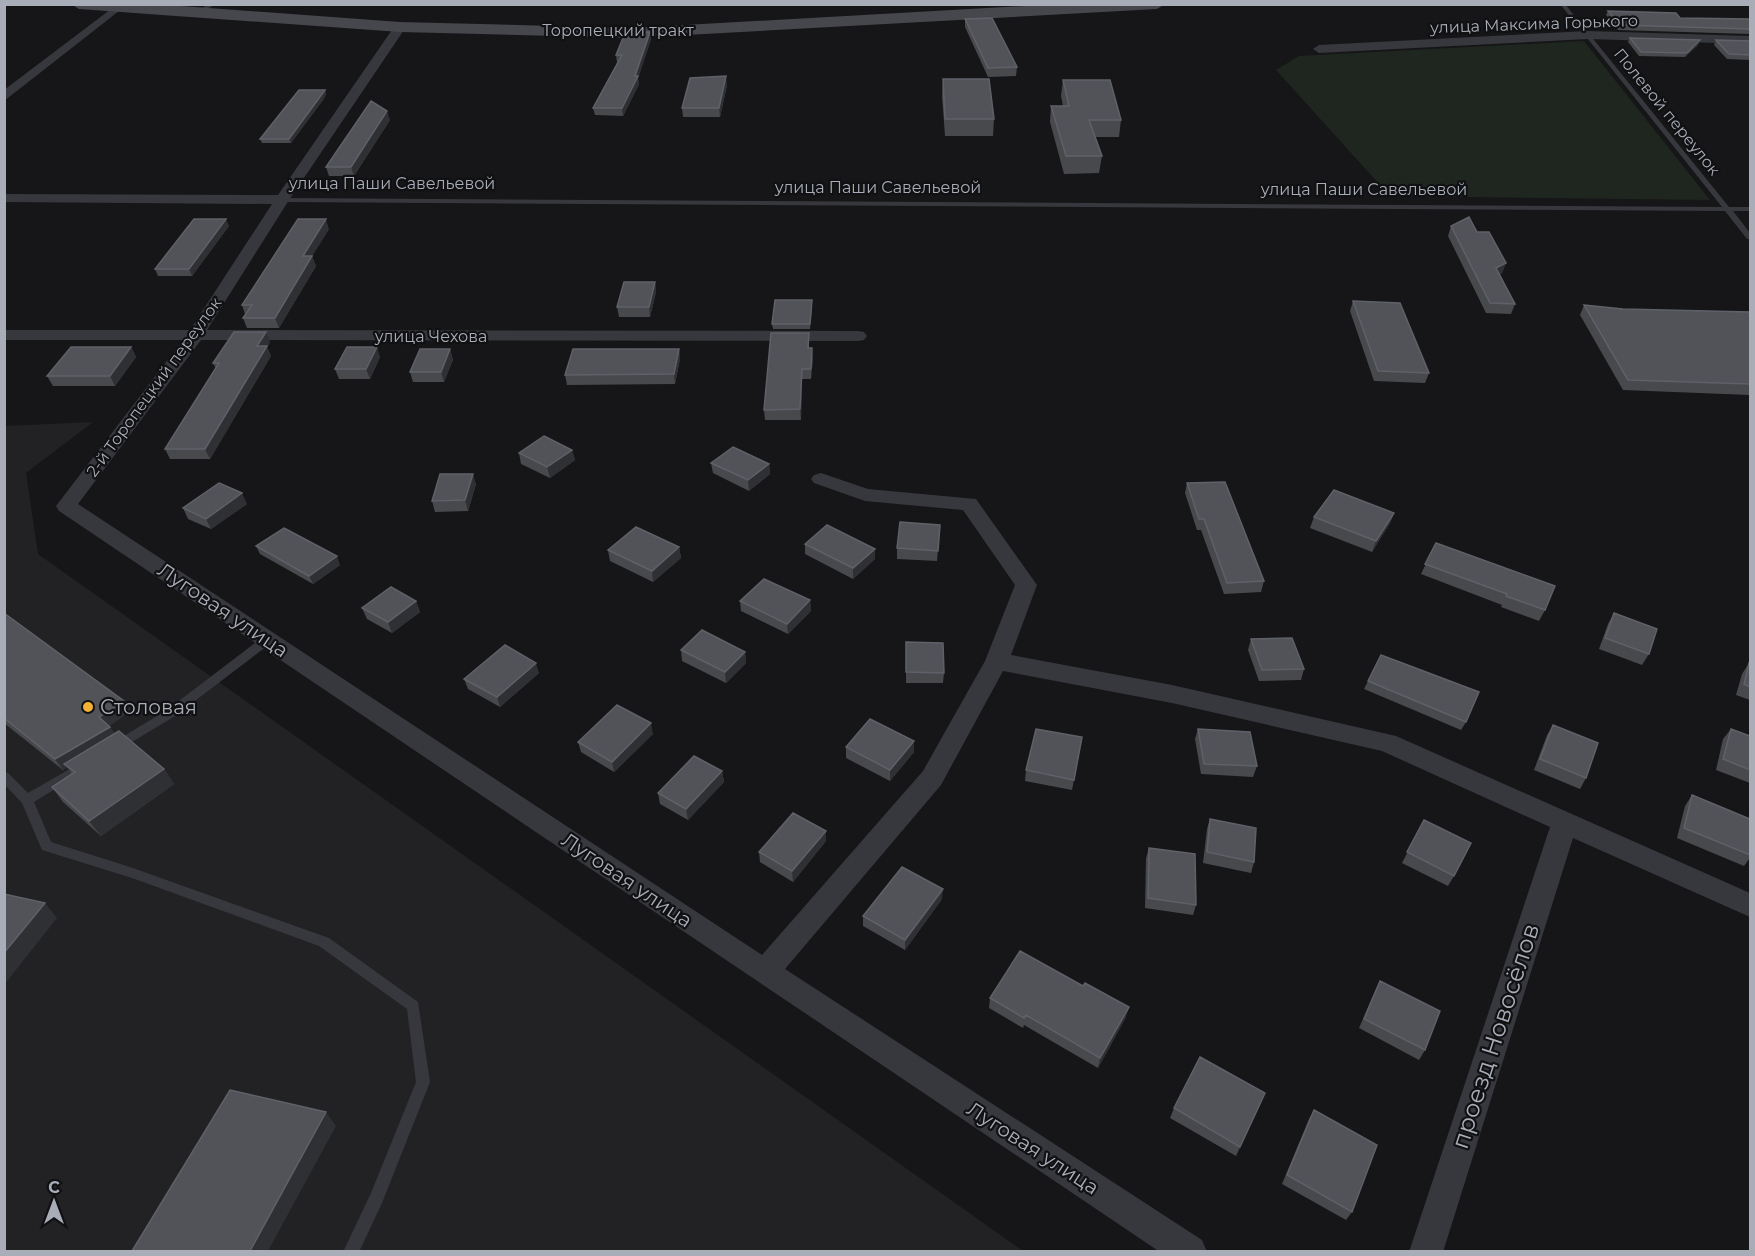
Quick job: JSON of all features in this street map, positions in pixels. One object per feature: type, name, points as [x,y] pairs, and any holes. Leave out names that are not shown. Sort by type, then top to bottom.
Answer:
[{"type":"main road","name":"Торопецкий тракт","points":[[79,4],[400,27],[631,33],[1157,4]]},
{"type":"street","points":[[4,97],[106,7]]},
{"type":"street","name":"2-й Торопецкий переулок","points":[[66,506],[195,336],[282,200],[400,27]]},
{"type":"street","name":"улица Максима Горького","points":[[1319,49],[1587,35],[1750,40]]},
{"type":"street","name":"улица Паши Савельевой","points":[[4,198],[282,200]]},
{"type":"street","name":"улица Чехова","points":[[4,335],[858,336]]},
{"type":"street","points":[[765,972],[932,778],[997,661],[1026,585],[969,504],[865,495],[821,479]]},
{"type":"street","name":"Луговая улица","points":[[66,506],[765,972],[1190,1251]]},
{"type":"street","points":[[997,661],[1172,694],[1387,743],[1750,905]]},
{"type":"street","name":"проезд Новосёлов","points":[[1426,1251],[1565,821]]},
{"type":"lane","points":[[194,14],[214,4]]},
{"type":"lane","name":"Полевой переулок","points":[[1562,4],[1750,237]]},
{"type":"lane","name":"улица Паши Савельевой","points":[[282,200],[1750,209]]},
{"type":"lane","points":[[27,800],[171,713],[267,640]]},
{"type":"lane","points":[[4,776],[27,800],[46,846],[133,873],[324,942],[413,1006],[423,1082],[377,1198],[351,1251]]},
{"type":"shaded area","points":[[1584,41],[1710,200],[1390,196],[1276,70],[1299,56]]},
{"type":"shaded area","points":[[93,422],[26,473],[38,554],[1023,1251],[5,1251],[4,426]]},
{"type":"building","points":[[1608,11],[1676,13],[1680,18],[1750,19],[1750,29],[1620,25]]},
{"type":"building","points":[[992,18],[1017,67],[988,68],[965,19]]},
{"type":"building","points":[[650,32],[635,76],[638,76],[622,108],[593,108],[622,55],[616,55],[625,33]]},
{"type":"building","points":[[1630,38],[1700,40],[1687,53],[1641,52]]},
{"type":"building","points":[[1716,40],[1750,41],[1750,55],[1729,54]]},
{"type":"building","points":[[726,76],[719,108],[682,108],[690,78]]},
{"type":"building","points":[[943,79],[989,79],[994,119],[945,119]]},
{"type":"building","points":[[1063,80],[1110,80],[1121,120],[1089,120],[1102,156],[1066,156],[1051,106],[1069,106]]},
{"type":"building","points":[[299,90],[325,90],[289,139],[260,139]]},
{"type":"building","points":[[371,101],[387,111],[351,167],[326,167]]},
{"type":"building","points":[[1469,217],[1477,232],[1489,232],[1506,263],[1496,268],[1515,304],[1490,303],[1451,226]]},
{"type":"building","points":[[194,219],[226,219],[189,269],[155,269]]},
{"type":"building","points":[[298,219],[326,219],[303,256],[312,256],[275,318],[243,318],[252,305],[242,305]]},
{"type":"building","points":[[624,282],[655,282],[649,307],[617,307]]},
{"type":"building","points":[[775,300],[812,300],[810,324],[772,324]]},
{"type":"building","points":[[1353,301],[1400,303],[1429,373],[1378,371]]},
{"type":"building","points":[[1584,305],[1623,309],[1750,312],[1750,384],[1628,380]]},
{"type":"building","points":[[234,332],[266,332],[257,346],[267,346],[205,449],[165,449],[219,363],[213,363]]},
{"type":"building","points":[[771,333],[809,333],[808,348],[812,348],[811,369],[802,369],[800,409],[764,410]]},
{"type":"building","points":[[71,347],[131,347],[110,376],[47,376]]},
{"type":"building","points":[[347,347],[377,347],[366,369],[335,369]]},
{"type":"building","points":[[420,349],[450,349],[441,372],[410,372]]},
{"type":"building","points":[[573,349],[679,349],[674,374],[565,375]]},
{"type":"building","points":[[544,436],[572,450],[547,467],[519,453]]},
{"type":"building","points":[[733,447],[769,464],[748,480],[711,463]]},
{"type":"building","points":[[440,474],[473,474],[465,500],[432,501]]},
{"type":"building","points":[[1225,482],[1264,581],[1227,583],[1204,519],[1199,519],[1187,483]]},
{"type":"building","points":[[219,483],[242,493],[206,519],[183,508]]},
{"type":"building","points":[[1334,490],[1394,513],[1376,541],[1314,517]]},
{"type":"building","points":[[900,522],[940,525],[938,551],[897,548]]},
{"type":"building","points":[[827,525],[875,549],[853,568],[805,544]]},
{"type":"building","points":[[636,527],[679,547],[652,571],[608,550]]},
{"type":"building","points":[[284,528],[337,556],[309,576],[256,546]]},
{"type":"building","points":[[1436,543],[1555,586],[1545,610],[1425,564]]},
{"type":"building","points":[[764,579],[810,600],[787,624],[740,601]]},
{"type":"building","points":[[391,587],[416,601],[388,622],[362,608]]},
{"type":"building","points":[[4,613],[124,701],[99,717],[110,727],[55,759],[4,718]]},
{"type":"building","points":[[1614,613],[1657,629],[1649,654],[1605,638]]},
{"type":"building","points":[[702,630],[745,652],[725,672],[681,650]]},
{"type":"building","points":[[1292,638],[1304,669],[1262,670],[1251,639]]},
{"type":"building","points":[[906,642],[943,643],[944,673],[906,672]]},
{"type":"building","points":[[505,645],[536,663],[497,697],[464,679]]},
{"type":"building","points":[[1381,655],[1479,692],[1466,722],[1368,681]]},
{"type":"building","points":[[1750,664],[1750,687],[1744,684]]},
{"type":"building","points":[[617,705],[651,723],[612,762],[578,742]]},
{"type":"building","points":[[870,719],[914,741],[890,770],[846,747]]},
{"type":"building","points":[[1553,725],[1598,743],[1586,778],[1540,759]]},
{"type":"building","points":[[1036,729],[1082,737],[1074,780],[1026,770]]},
{"type":"building","points":[[1198,729],[1250,732],[1257,766],[1204,764]]},
{"type":"building","points":[[1731,729],[1750,736],[1750,770],[1723,759]]},
{"type":"building","points":[[119,731],[164,769],[89,821],[52,787],[75,772],[64,764]]},
{"type":"building","points":[[694,756],[722,771],[686,809],[658,793]]},
{"type":"building","points":[[1692,795],[1750,819],[1750,855],[1684,828]]},
{"type":"building","points":[[793,813],[826,831],[792,871],[759,852]]},
{"type":"building","points":[[1210,819],[1256,828],[1254,862],[1207,852]]},
{"type":"building","points":[[1424,820],[1471,843],[1454,876],[1407,852]]},
{"type":"building","points":[[1149,848],[1195,854],[1196,905],[1148,898]]},
{"type":"building","points":[[902,867],[943,889],[905,940],[863,916]]},
{"type":"building","points":[[4,894],[45,903],[4,953]]},
{"type":"building","points":[[1020,951],[1083,986],[1085,983],[1129,1007],[1100,1058],[1026,1015],[1024,1018],[990,998]]},
{"type":"building","points":[[1380,981],[1440,1011],[1425,1050],[1364,1019]]},
{"type":"building","points":[[1200,1057],[1265,1093],[1240,1147],[1174,1108]]},
{"type":"building","points":[[230,1090],[326,1112],[250,1251],[132,1251]]},
{"type":"building","points":[[1314,1110],[1377,1145],[1352,1212],[1287,1175]]},
{"type":"place","name":"Столовая","points":[[88,707]]}]
